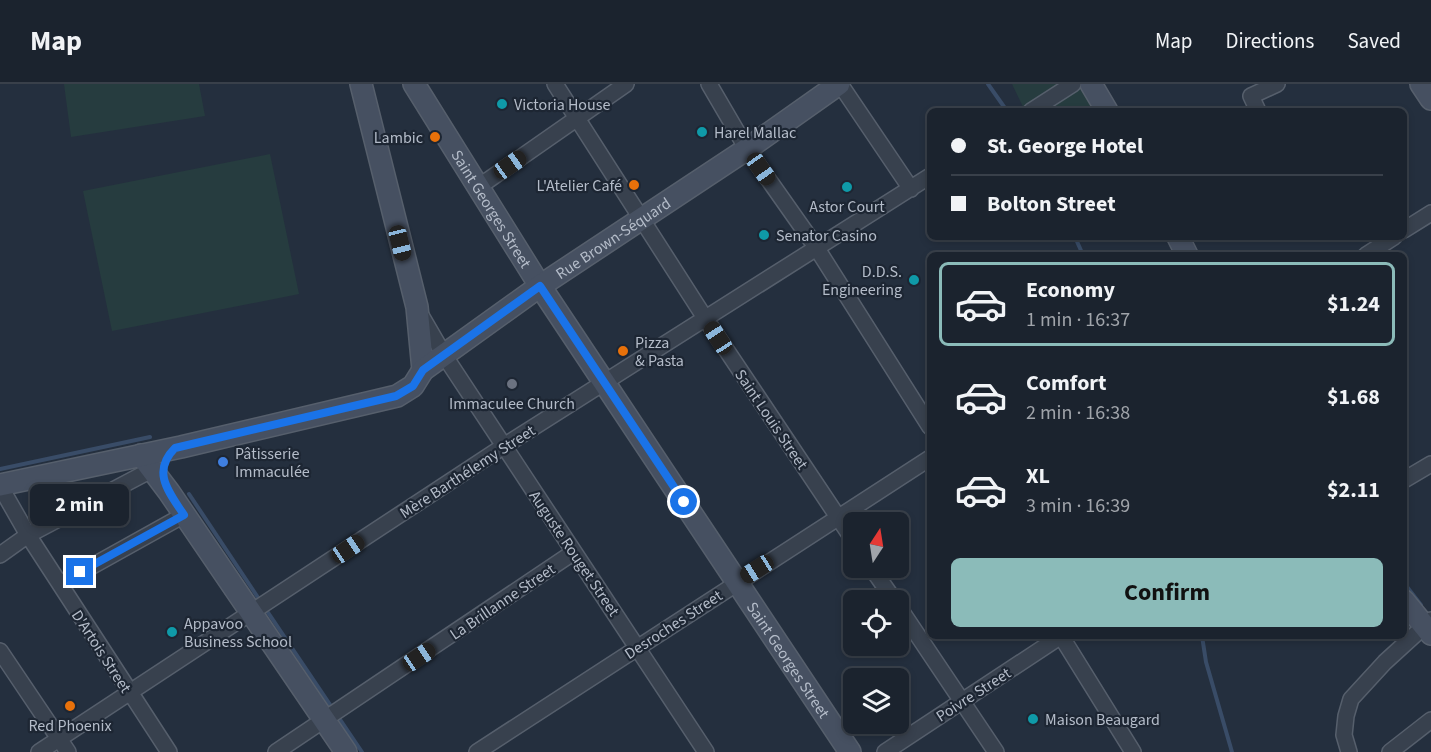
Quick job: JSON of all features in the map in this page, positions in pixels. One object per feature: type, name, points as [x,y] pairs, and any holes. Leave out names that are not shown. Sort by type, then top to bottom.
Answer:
[{"type":"street","name":"Saint Georges Street","points":[[414,84],[540,286],[850,752]]},
{"type":"street","name":"Saint Louis Street","points":[[555,84],[705,318],[843,526]]},
{"type":"street","points":[[477,188],[626,84]]},
{"type":"street","points":[[709,84],[747,149],[816,247],[927,422]]},
{"type":"street","points":[[839,84],[911,189]]},
{"type":"street","name":"Rue Brown-Séquard","points":[[0,486],[147,462],[175,448],[396,396],[413,386],[423,370],[540,286],[747,149],[839,84]]},
{"type":"street","points":[[1035,108],[1073,84]]},
{"type":"street","points":[[1091,84],[1105,108]]},
{"type":"street","points":[[1257,108],[1251,96],[1277,84]]},
{"type":"street","points":[[1421,84],[1431,99]]},
{"type":"street","points":[[366,87],[417,306],[423,370]]},
{"type":"street","name":"Mère Barthélemy Street","points":[[39,752],[63,746],[128,692],[504,446],[927,178]]},
{"type":"street","points":[[1407,228],[1431,213]]},
{"type":"street","points":[[1371,252],[1389,240]]},
{"type":"street","name":"Auguste Rouget Street","points":[[417,306],[444,355],[706,752]]},
{"type":"street","points":[[169,492],[163,479],[164,465],[168,455],[175,448]]},
{"type":"street","name":"Desroches Street","points":[[477,752],[494,747],[638,647],[927,460]]},
{"type":"street","points":[[0,555],[28,535],[147,462],[251,612],[332,714],[346,752]]},
{"type":"street","points":[[1407,478],[1431,464]]},
{"type":"street","name":"D'Artois Street","points":[[0,486],[28,535],[169,752]]},
{"type":"street","points":[[60,584],[184,515]]},
{"type":"street","name":"La Brillanne Street","points":[[276,752],[574,552]]},
{"type":"street","points":[[1349,752],[1344,735],[1351,699],[1385,662],[1428,626],[1407,604]]},
{"type":"street","points":[[909,622],[996,752]]},
{"type":"street","name":"Poivre Street","points":[[885,752],[1057,639]]},
{"type":"street","points":[[1063,639],[1133,752]]},
{"type":"street","points":[[0,651],[63,746]]},
{"type":"street","points":[[1390,752],[1431,720]]},
{"type":"street","points":[[1118,752],[1120,729]]},
{"type":"green space","points":[[64,84],[199,84],[205,116],[71,137]]},
{"type":"green space","points":[[1012,84],[1061,84],[1023,107]]},
{"type":"green space","points":[[1082,85],[1094,108],[1049,108]]},
{"type":"green space","points":[[270,154],[299,294],[112,331],[83,191]]},
{"type":"waterway","points":[[988,84],[1005,108]]},
{"type":"waterway","points":[[1076,240],[1082,252]]},
{"type":"waterway","points":[[0,469],[150,437]]},
{"type":"waterway","points":[[189,494],[261,602]]},
{"type":"waterway","points":[[1407,587],[1421,605]]},
{"type":"waterway","points":[[265,608],[333,709]]},
{"type":"waterway","points":[[1202,639],[1206,662],[1232,752]]},
{"type":"waterway","points":[[337,715],[362,752]]},
{"type":"place","name":"Victoria House","points":[[502,104]]},
{"type":"place","name":"Harel Mallac","points":[[702,132]]},
{"type":"place","name":"Lambic","points":[[435,137]]},
{"type":"place","name":"L'Atelier Café","points":[[634,185]]},
{"type":"place","name":"Astor Court","points":[[847,187]]},
{"type":"place","name":"Senator Casino","points":[[764,235]]},
{"type":"place","name":"D.D.S. Engineering","points":[[914,280]]},
{"type":"place","name":"Pizza & Pasta","points":[[623,351]]},
{"type":"place","name":"Immaculee Church","points":[[512,384]]},
{"type":"place","name":"Pâtisserie Immaculée","points":[[223,462]]},
{"type":"place","name":"Appavoo Business School","points":[[172,632]]},
{"type":"place","name":"Red Phoenix","points":[[70,706]]},
{"type":"place","name":"Maison Beaugard","points":[[1033,719]]},
{"type":"route","points":[[80,572],[184,515],[163,479],[164,465],[168,455],[175,448],[396,396],[413,386],[423,370],[540,286],[684,502]]}]
